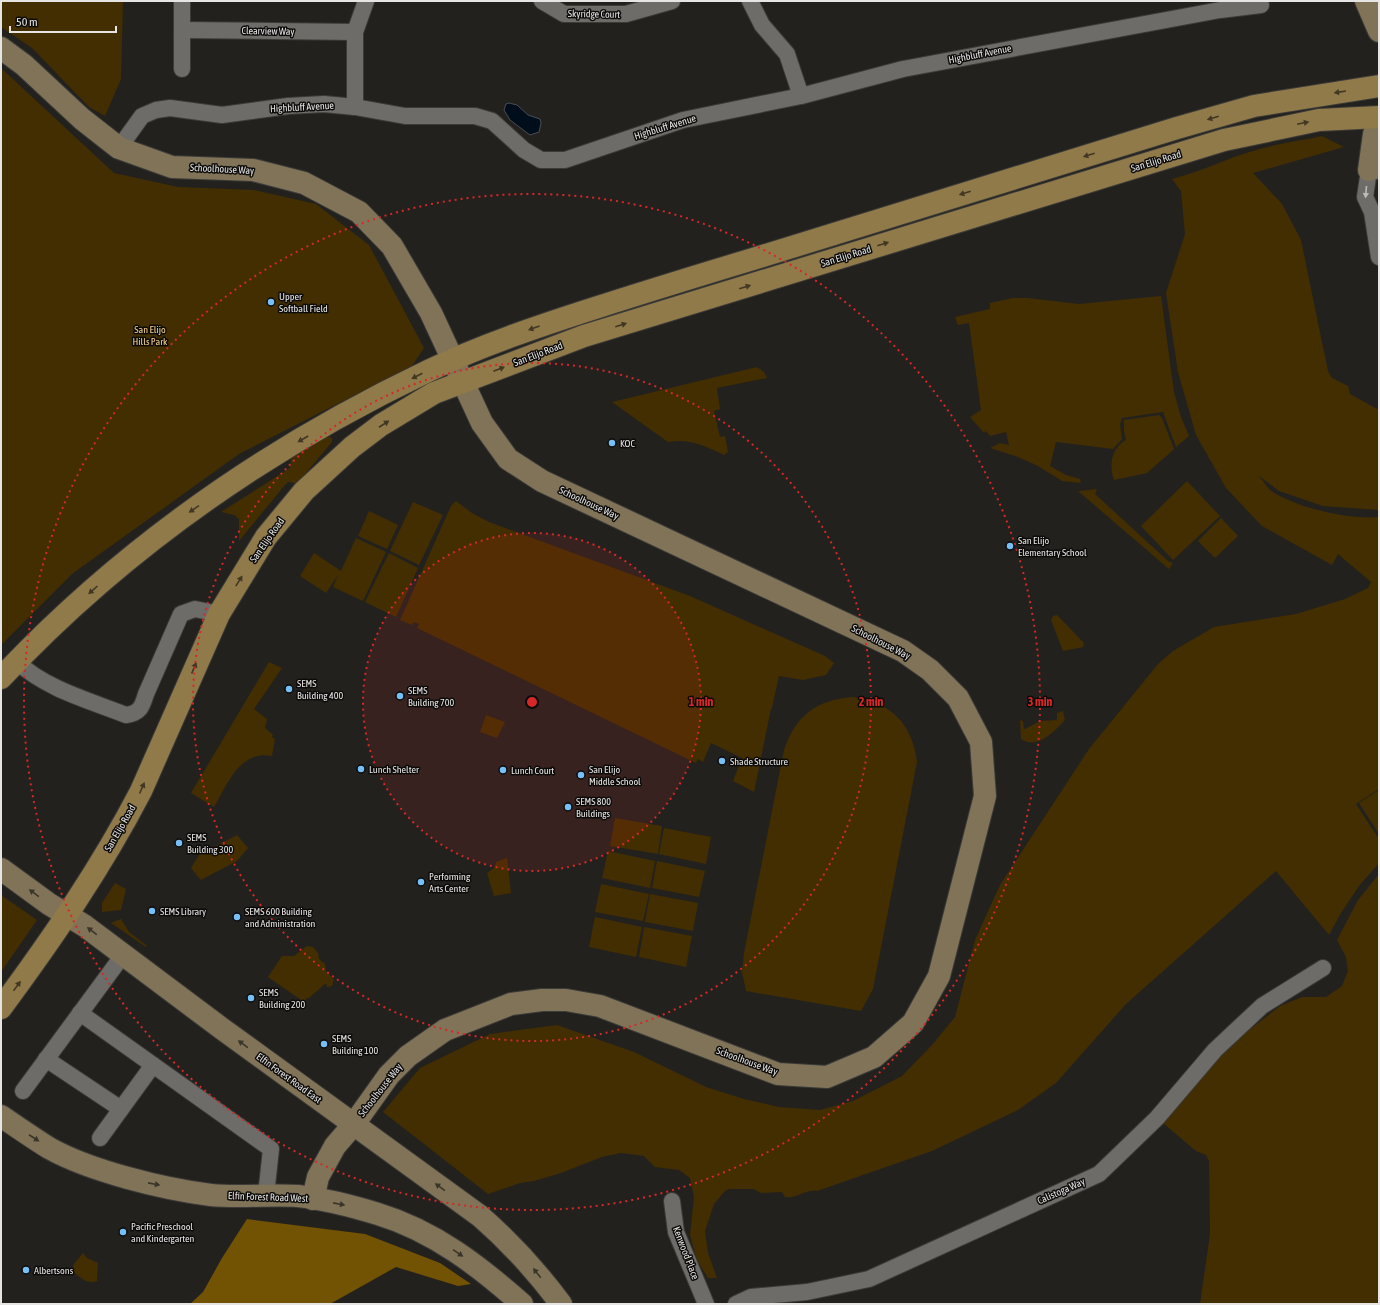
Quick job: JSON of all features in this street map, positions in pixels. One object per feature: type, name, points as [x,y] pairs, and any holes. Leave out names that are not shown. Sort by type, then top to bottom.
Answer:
[{"type":"main road","points":[[1,678],[16,661],[125,561],[177,520],[252,468],[360,406],[432,369],[478,349],[545,324],[1177,128],[1254,106],[1379,86]]},
{"type":"main road","name":"San Elijo Road","points":[[1,1008],[66,915],[120,829],[141,791],[219,614],[266,537],[304,491],[352,447],[381,425],[434,394],[584,336],[1224,140],[1319,120],[1379,117]]},
{"type":"street","points":[[182,1],[182,69]]},
{"type":"street","points":[[355,107],[355,32],[366,1]]},
{"type":"street","name":"Skyridge Court","points":[[542,1],[564,14],[626,14],[672,1]]},
{"type":"street","points":[[750,1],[762,25],[787,54],[801,96]]},
{"type":"street","points":[[1366,1],[1379,31]]},
{"type":"street","name":"Highbluff Avenue","points":[[119,148],[142,116],[156,110],[170,108],[222,115],[288,106],[324,104],[355,107],[405,116],[475,116],[492,121],[524,150],[541,160],[565,160],[683,120],[801,96],[902,69],[1219,5],[1261,5]]},
{"type":"street","name":"Clearview Way","points":[[182,30],[355,32]]},
{"type":"street","name":"Schoolhouse Way","points":[[1,48],[24,65],[82,119],[119,148],[172,166],[253,170],[304,183],[358,212],[392,246],[432,313],[462,382],[482,423],[508,459],[542,481],[903,651],[930,670],[958,698],[981,742],[985,796],[939,976],[913,1023],[874,1057],[827,1077],[778,1074],[600,1006],[566,1000],[542,1000],[511,1004],[445,1030],[408,1056],[389,1075],[354,1124],[335,1146],[324,1165],[314,1190],[313,1199]]},
{"type":"street","points":[[1379,127],[1374,134],[1374,170],[1365,197],[1377,210],[1379,257]]},
{"type":"street","points":[[16,661],[28,672],[53,687],[126,715],[136,714],[142,706],[181,614],[188,610],[195,609],[219,614]]},
{"type":"street","name":"Elfin Forest Road East","points":[[1,869],[66,915],[85,926],[480,1216],[505,1238],[535,1269],[561,1304]]},
{"type":"street","points":[[22,1091],[123,955]]},
{"type":"street","name":"Calistoga Way","points":[[736,1304],[751,1297],[807,1292],[868,1278],[1099,1174],[1157,1118],[1215,1050],[1262,1006],[1323,968]]},
{"type":"street","points":[[80,1013],[271,1149],[266,1195]]},
{"type":"street","points":[[46,1059],[121,1109]]},
{"type":"street","points":[[100,1138],[153,1065]]},
{"type":"street","name":"Elfin Forest Road West","points":[[1,1116],[50,1148],[74,1159],[134,1180],[209,1195],[266,1195],[313,1199],[379,1214],[443,1243],[477,1265],[522,1304]]},
{"type":"street","name":"Kenwood Place","points":[[672,1201],[676,1232],[706,1304]]},
{"type":"green space","points":[[1,1],[123,1],[121,79],[105,116],[89,107],[32,48],[1,27]]},
{"type":"green space","name":"San Elijo Hills Park","points":[[1,68],[114,173],[178,187],[254,190],[316,204],[369,245],[424,348],[412,366],[239,454],[72,574],[1,645]]},
{"type":"green space","points":[[1322,136],[1344,147],[1253,173],[1282,204],[1301,240],[1328,371],[1332,378],[1348,386],[1350,394],[1379,410],[1379,510],[1323,506],[1279,491],[1258,475],[1270,490],[1293,502],[1307,507],[1337,514],[1379,517],[1379,789],[1356,804],[1379,839],[1379,863],[1359,886],[1341,913],[1329,935],[1276,871],[1126,1004],[1056,1083],[1018,1110],[932,1151],[817,1191],[809,1191],[793,1197],[785,1197],[782,1192],[761,1193],[753,1189],[729,1189],[725,1191],[714,1204],[705,1231],[708,1253],[717,1278],[708,1278],[697,1260],[690,1235],[694,1197],[690,1178],[679,1170],[655,1167],[644,1156],[621,1153],[602,1157],[561,1173],[534,1181],[520,1183],[488,1194],[383,1112],[420,1068],[490,1034],[557,1025],[634,1052],[706,1087],[744,1099],[779,1107],[820,1110],[853,1101],[902,1076],[932,1045],[955,1017],[975,940],[1000,885],[1089,749],[1158,664],[1173,651],[1214,627],[1296,614],[1345,599],[1368,588],[1371,582],[1338,554],[1332,565],[1262,526],[1226,488],[1196,435],[1178,372],[1166,293],[1185,234],[1181,191],[1172,179],[1278,144]]},
{"type":"green space","points":[[1161,296],[1174,392],[1181,417],[1189,436],[1176,447],[1163,412],[1122,418],[1120,424],[1122,439],[1113,449],[1056,442],[1050,466],[1066,475],[1080,479],[1081,483],[1062,481],[1038,466],[1018,457],[990,448],[1000,443],[1009,445],[1006,432],[990,436],[986,431],[984,433],[970,417],[981,410],[969,323],[958,325],[955,317],[990,309],[990,303],[1013,298],[1028,298],[1079,304]]},
{"type":"green space","points":[[757,367],[764,372],[767,378],[717,388],[720,409],[714,411],[720,437],[725,436],[728,452],[724,455],[690,442],[668,442],[612,402]]},
{"type":"green space","points":[[1159,415],[1162,418],[1174,449],[1147,473],[1114,480],[1112,475],[1112,458],[1117,448],[1126,440],[1124,420]]},
{"type":"green space","points":[[327,436],[332,438],[332,442],[301,479],[295,483],[288,482],[285,485],[239,541],[239,519],[234,515],[221,512],[290,468],[291,458]]},
{"type":"green space","points":[[1187,481],[1220,516],[1173,560],[1141,526]]},
{"type":"green space","points":[[1097,489],[1095,494],[1168,561],[1173,563],[1169,569],[1078,491]]},
{"type":"green space","points":[[456,501],[472,513],[489,522],[690,596],[825,656],[834,663],[826,675],[803,680],[779,676],[754,792],[733,781],[742,758],[711,743],[703,762],[698,759],[696,763],[417,628],[419,624],[414,622],[412,625],[400,620],[451,506]]},
{"type":"green space","points":[[413,502],[443,515],[419,565],[390,551]]},
{"type":"green space","points":[[369,511],[398,525],[387,549],[358,536]]},
{"type":"green space","points":[[1221,518],[1238,536],[1215,558],[1198,541]]},
{"type":"green space","points":[[356,538],[386,552],[363,601],[333,587],[338,575],[326,593],[300,576],[314,553],[341,571]]},
{"type":"green space","points":[[389,553],[418,568],[396,617],[365,602]]},
{"type":"green space","points":[[1057,615],[1084,643],[1083,647],[1063,651],[1051,620],[1053,616]]},
{"type":"green space","points":[[269,662],[282,668],[254,709],[267,719],[265,728],[273,735],[272,737],[275,739],[272,756],[251,758],[243,763],[230,779],[214,807],[191,793]]},
{"type":"green space","points":[[853,697],[878,704],[889,710],[897,717],[905,726],[910,736],[917,762],[873,989],[861,1011],[746,991],[742,972],[744,953],[784,750],[795,727],[809,712],[828,702]]},
{"type":"green space","points":[[1063,711],[1065,720],[1056,730],[1045,738],[1033,742],[1027,742],[1021,739],[1020,720],[1023,721],[1025,729],[1040,721],[1057,720],[1057,713]]},
{"type":"green space","points":[[486,715],[505,722],[497,738],[480,732]]},
{"type":"green space","points":[[1379,790],[1379,834],[1359,803]]},
{"type":"green space","points":[[615,818],[662,826],[658,854],[610,846]]},
{"type":"green space","points":[[664,828],[711,837],[706,864],[659,854]]},
{"type":"green space","points":[[237,835],[248,848],[237,861],[201,880],[191,868],[199,855]]},
{"type":"green space","points":[[608,851],[655,861],[650,888],[602,878]]},
{"type":"green space","points":[[507,858],[511,893],[494,896],[487,873],[494,868],[496,862]]},
{"type":"green space","points":[[657,861],[705,871],[699,897],[652,888]]},
{"type":"green space","points":[[1379,874],[1379,1304],[1200,1304],[1210,1234],[1209,1161],[1206,1155],[1196,1151],[1163,1123],[1235,1041],[1280,1006],[1302,997],[1326,997],[1342,986],[1348,971],[1346,957],[1337,940],[1358,900]]},
{"type":"green space","points":[[115,883],[126,889],[121,910],[102,912],[102,903]]},
{"type":"green space","points":[[601,884],[649,894],[643,921],[595,912]]},
{"type":"green space","points":[[650,894],[698,903],[693,931],[645,922]]},
{"type":"green space","points":[[1,895],[37,920],[1,972]]},
{"type":"green space","points":[[595,917],[642,927],[636,957],[589,947]]},
{"type":"green space","points":[[121,919],[129,932],[147,946],[146,947],[111,923]]},
{"type":"green space","points":[[644,927],[692,936],[686,967],[639,957]]},
{"type":"green space","points":[[307,946],[313,947],[318,953],[319,959],[325,964],[326,971],[334,980],[332,986],[327,987],[326,983],[304,1002],[268,977],[282,956],[294,956]]},
{"type":"green space","points":[[83,1253],[87,1258],[98,1263],[97,1281],[91,1282],[85,1280],[74,1272],[73,1265]]},
{"type":"shaded area","points":[[247,1219],[365,1234],[440,1263],[471,1284],[458,1286],[396,1267],[330,1304],[190,1304],[203,1292],[222,1258]]},
{"type":"water","points":[[509,103],[517,105],[528,115],[540,119],[541,123],[539,132],[530,135],[510,120],[504,110],[506,104]]},
{"type":"place","name":"Upper Softball Field","points":[[271,302]]},
{"type":"place","name":"KOC","points":[[612,443]]},
{"type":"place","name":"San Elijo Elementary School","points":[[1010,546]]},
{"type":"place","name":"SEMS Building 400","points":[[289,689]]},
{"type":"place","name":"SEMS Building 700","points":[[400,696]]},
{"type":"place","name":"Shade Structure","points":[[722,761]]},
{"type":"place","name":"Lunch Shelter","points":[[361,769]]},
{"type":"place","name":"Lunch Court","points":[[503,770]]},
{"type":"place","name":"San Elijo Middle School","points":[[581,775]]},
{"type":"place","name":"SEMS 800 Buildings","points":[[568,807]]},
{"type":"place","name":"SEMS Building 300","points":[[179,843]]},
{"type":"place","name":"Performing Arts Center","points":[[421,882]]},
{"type":"place","name":"SEMS Library","points":[[152,911]]},
{"type":"place","name":"SEMS 600 Building and Administration","points":[[237,917]]},
{"type":"place","name":"SEMS Building 200","points":[[251,998]]},
{"type":"place","name":"SEMS Building 100","points":[[324,1044]]},
{"type":"place","name":"Pacific Preschool and Kindergarten","points":[[123,1232]]},
{"type":"place","name":"Albertsons","points":[[26,1270]]}]
